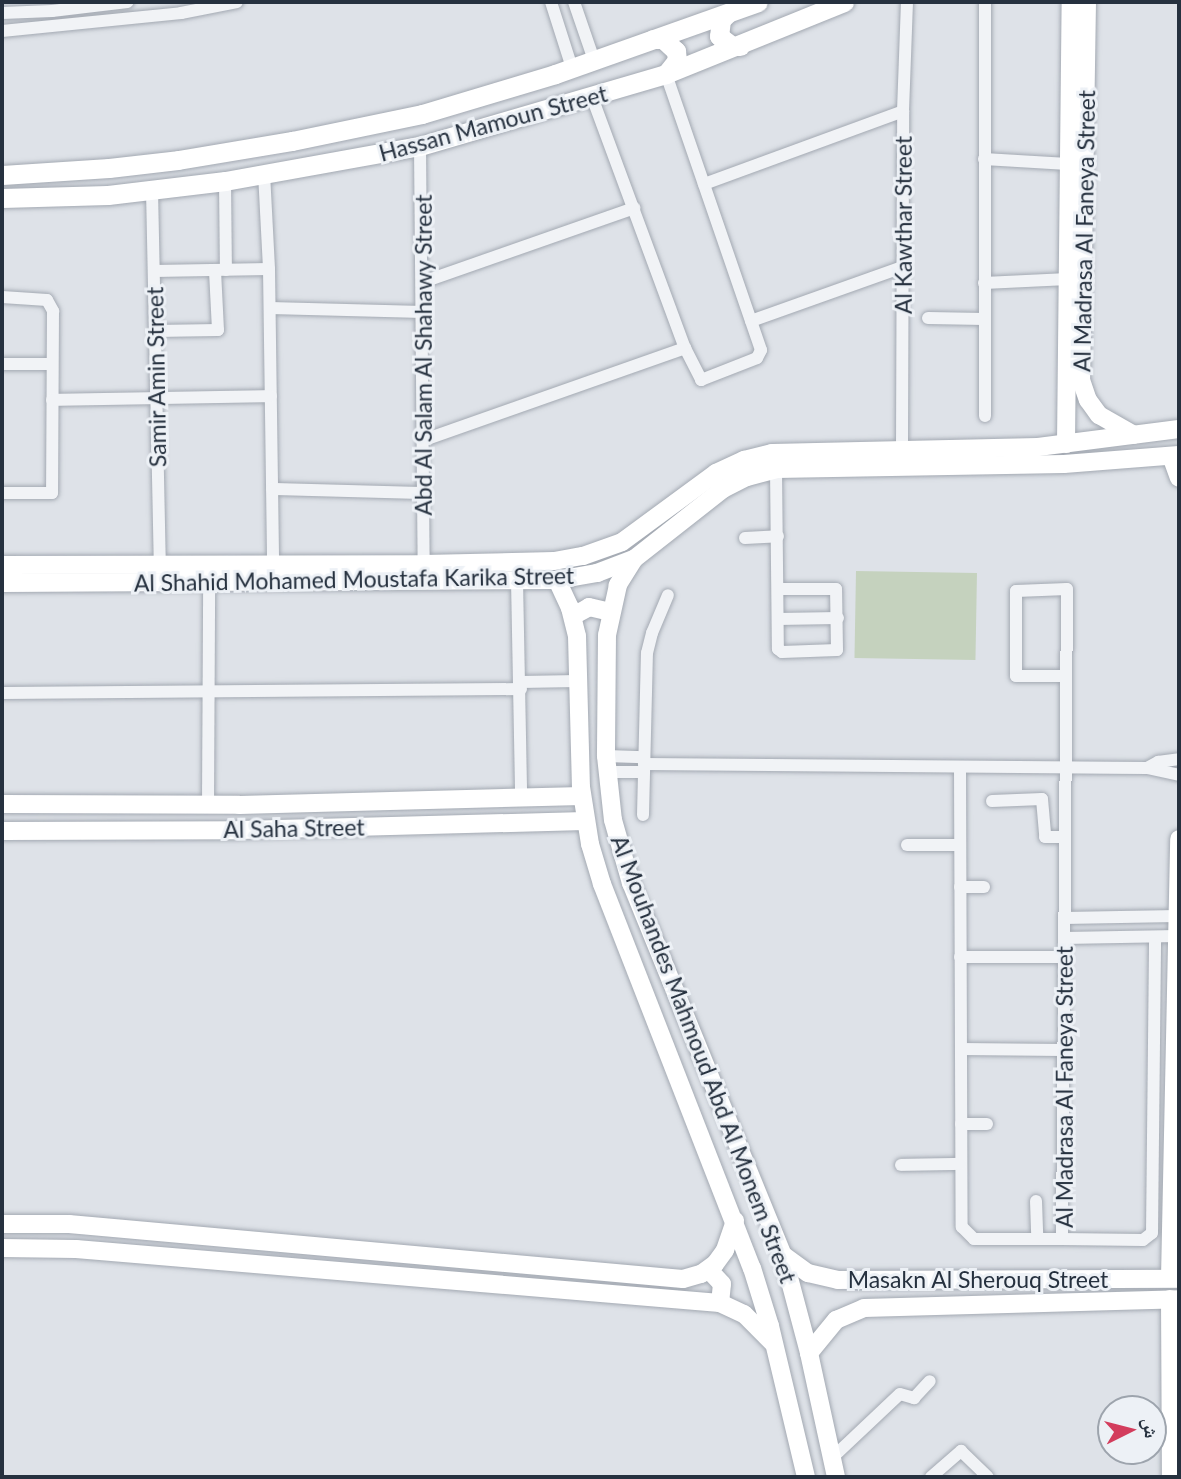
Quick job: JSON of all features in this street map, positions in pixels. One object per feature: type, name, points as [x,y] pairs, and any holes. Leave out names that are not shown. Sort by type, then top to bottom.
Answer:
[{"type":"main road","name":"Hassan Mamoun Street","points":[[2,175],[123,167],[292,141],[422,114],[572,68],[758,2]]},
{"type":"main road","name":"Hassan Mamoun Street","points":[[2,198],[152,190],[225,181],[420,146],[666,74],[844,2]]},
{"type":"main road","points":[[727,14],[721,20],[719,36],[724,43],[740,46]]},
{"type":"main road","points":[[653,39],[663,39],[676,51],[673,68],[666,74]]},
{"type":"street","points":[[2,13],[30,7],[127,2]]},
{"type":"street","points":[[2,31],[56,28],[181,13],[237,2]]},
{"type":"street","points":[[551,2],[572,68]]},
{"type":"street","points":[[574,2],[594,60]]},
{"type":"street","name":"Al Kawthar Street","points":[[902,448],[903,111],[908,2]]},
{"type":"street","points":[[985,2],[985,416]]},
{"type":"street","name":"Al Madrasa Al Faneya Street","points":[[1066,444],[1071,2]]},
{"type":"street","name":"Al Madrasa Al Faneya Street","points":[[1087,2],[1082,380],[1092,406],[1107,422],[1133,435]]},
{"type":"street","points":[[30,7],[35,30]]},
{"type":"street","points":[[51,7],[56,28]]},
{"type":"street","points":[[592,97],[699,380],[757,358],[761,350],[666,74]]},
{"type":"street","points":[[704,184],[903,111]]},
{"type":"street","name":"Abd Al Salam Al Shahawy Street","points":[[420,146],[424,564]]},
{"type":"street","points":[[984,159],[1068,164]]},
{"type":"street","points":[[264,173],[270,308],[273,565]]},
{"type":"street","points":[[155,331],[218,330],[225,181]]},
{"type":"street","name":"Samir Amin Street","points":[[152,190],[160,565]]},
{"type":"street","points":[[423,282],[634,208]]},
{"type":"street","points":[[751,321],[904,267]]},
{"type":"street","points":[[154,271],[269,269]]},
{"type":"street","points":[[984,283],[1068,279]]},
{"type":"street","points":[[2,298],[43,299],[51,303],[52,493],[2,493]]},
{"type":"street","points":[[270,308],[423,312]]},
{"type":"street","points":[[928,318],[985,319]]},
{"type":"street","points":[[424,440],[685,348]]},
{"type":"street","points":[[2,364],[52,364]]},
{"type":"street","points":[[52,400],[271,397]]},
{"type":"street","points":[[1065,409],[1076,411],[1092,406]]},
{"type":"street","name":"Al Shahid Mohamed Moustafa Karika Street","points":[[2,565],[554,561],[583,556],[638,533],[703,481],[744,460],[787,451],[1011,448],[1066,444],[1179,429]]},
{"type":"street","points":[[1175,456],[1179,478]]},
{"type":"street","name":"Al Shahid Mohamed Moustafa Karika Street","points":[[2,583],[557,580],[597,573],[634,559],[723,489],[747,477],[776,468],[1064,464],[1175,456]]},
{"type":"street","points":[[776,468],[778,649],[782,652],[838,650],[836,589],[778,589]]},
{"type":"street","points":[[272,489],[424,493]]},
{"type":"street","points":[[745,538],[778,536]]},
{"type":"street","name":"Al Mouhandes Mahmoud Abd Al Monem Street","points":[[634,559],[618,585],[607,635],[606,764],[613,820],[632,883],[783,1255],[809,1353],[836,1477]]},
{"type":"street","points":[[517,580],[521,798]]},
{"type":"street","name":"Al Mouhandes Mahmoud Abd Al Monem Street","points":[[557,580],[573,616],[577,636],[582,796],[585,821],[602,884],[758,1286],[775,1345],[806,1477]]},
{"type":"street","points":[[208,804],[209,582]]},
{"type":"street","name":"Al Madrasa Al Faneya Street","points":[[1066,676],[1016,676],[1014,595],[1019,589],[1067,589],[1062,1239],[1143,1240],[1152,1233],[1155,937]]},
{"type":"street","points":[[643,815],[647,653],[668,595]]},
{"type":"street","points":[[573,616],[589,607],[610,612]]},
{"type":"street","points":[[778,619],[838,618]]},
{"type":"street","points":[[2,693],[520,685],[578,681]]},
{"type":"street","points":[[1147,768],[1158,762],[1179,758]]},
{"type":"street","points":[[606,764],[1147,768],[1179,775]]},
{"type":"street","points":[[960,768],[961,1222],[965,1232],[974,1239],[1062,1239]]},
{"type":"street","name":"Al Saha Street","points":[[2,804],[269,804],[582,796]]},
{"type":"street","points":[[561,797],[566,810],[562,822]]},
{"type":"street","points":[[992,800],[1042,799],[1045,836],[1065,837]]},
{"type":"street","points":[[239,804],[243,820],[240,830]]},
{"type":"street","points":[[269,804],[265,814],[269,829]]},
{"type":"street","name":"Al Saha Street","points":[[2,831],[240,830],[585,821]]},
{"type":"street","points":[[1174,1279],[1179,839]]},
{"type":"street","points":[[907,845],[960,845]]},
{"type":"street","points":[[960,887],[984,887]]},
{"type":"street","points":[[1064,918],[1177,916]]},
{"type":"street","points":[[1064,938],[1177,936]]},
{"type":"street","points":[[961,957],[1063,957]]},
{"type":"street","points":[[961,1049],[1063,1050]]},
{"type":"street","points":[[961,1124],[987,1124]]},
{"type":"street","points":[[901,1165],[961,1164]]},
{"type":"street","points":[[1036,1201],[1037,1239]]},
{"type":"street","points":[[2,1224],[69,1224],[683,1279],[709,1270],[725,1250],[735,1221]]},
{"type":"street","points":[[2,1248],[76,1248],[720,1303],[744,1314],[775,1345]]},
{"type":"street","name":"Masakn Al Sherouq Street","points":[[783,1255],[808,1273],[849,1281],[1174,1279]]},
{"type":"street","points":[[709,1270],[722,1284],[720,1303]]},
{"type":"street","points":[[849,1281],[841,1291],[841,1297],[843,1303],[853,1310]]},
{"type":"street","points":[[1171,1477],[1175,1299]]},
{"type":"street","name":"Masakn Al Sherouq Street","points":[[809,1353],[828,1327],[853,1310],[890,1306],[1175,1299]]},
{"type":"street","points":[[832,1458],[901,1393],[914,1398],[930,1381]]},
{"type":"street","points":[[932,1477],[961,1451],[988,1477]]},
{"type":"green space","points":[[856,571],[977,573],[975,660],[854,658]]}]
